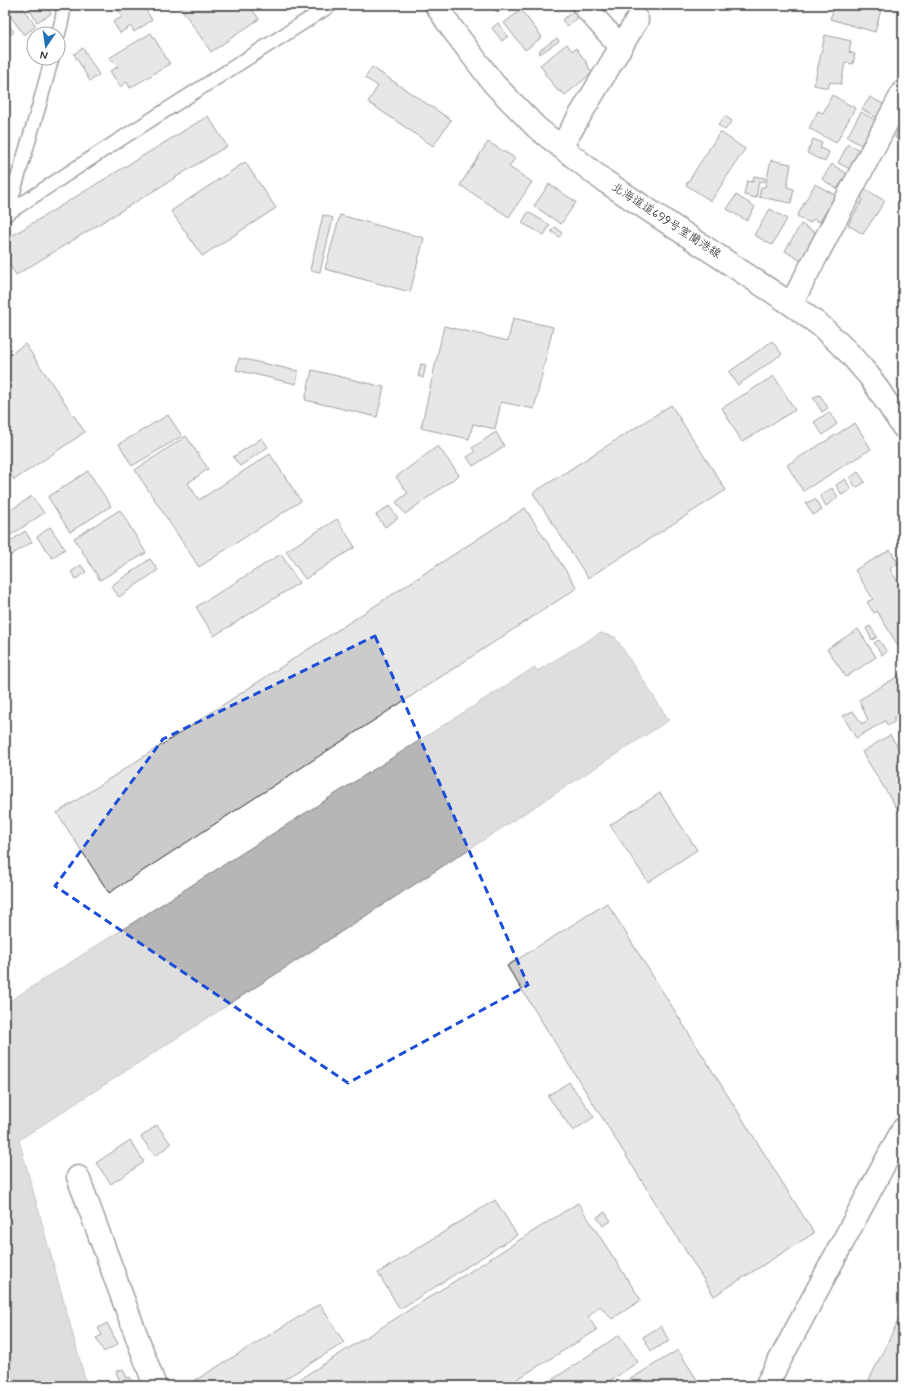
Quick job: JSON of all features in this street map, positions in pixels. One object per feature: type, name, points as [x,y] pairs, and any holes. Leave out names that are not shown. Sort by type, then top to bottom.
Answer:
[{"type":"street","name":"北海道道699号室蘭港線","points":[[436,5],[494,84],[537,128],[603,180],[791,304],[822,327],[849,353],[870,377],[903,427]]},
{"type":"street","points":[[583,5],[621,47]]},
{"type":"street","points":[[560,146],[636,20]]},
{"type":"street","points":[[791,304],[903,92]]},
{"type":"street","points":[[766,1386],[903,1128]]},
{"type":"street","points":[[78,1176],[155,1386]]},
{"type":"lane","points":[[60,26],[64,5]]},
{"type":"lane","points":[[6,214],[102,151],[332,5]]},
{"type":"lane","points":[[6,214],[50,66]]},
{"type":"highlighted area","points":[[375,636],[528,985],[348,1083],[55,886],[163,739]]},
{"type":"shaded area","points":[[600,633],[615,637],[669,720],[19,1140],[87,1386],[5,1386],[5,1004],[535,667],[537,671]]},
{"type":"building","points":[[13,5],[20,5],[36,26],[26,26],[26,34],[24,35],[6,10]]},
{"type":"building","points":[[27,5],[46,5],[51,14],[37,22]]},
{"type":"building","points":[[123,5],[143,5],[152,20],[134,32],[131,26],[120,33],[113,22],[122,17],[117,9]]},
{"type":"building","points":[[179,5],[249,5],[259,19],[211,52]]},
{"type":"building","points":[[490,5],[507,5],[498,13]]},
{"type":"building","points":[[835,5],[882,6],[875,32],[830,19]]},
{"type":"building","points":[[521,10],[542,37],[525,50],[504,23]]},
{"type":"building","points":[[574,11],[579,17],[567,26],[562,20]]},
{"type":"building","points":[[5,20],[14,32],[5,38]]},
{"type":"building","points":[[498,23],[508,36],[502,41],[492,28]]},
{"type":"building","points":[[151,33],[170,64],[130,88],[127,82],[120,87],[110,71],[118,67],[109,58]]},
{"type":"building","points":[[825,35],[851,41],[849,52],[855,54],[853,64],[845,63],[841,84],[830,82],[828,88],[814,85]]},
{"type":"building","points":[[557,38],[559,41],[540,54],[539,51]]},
{"type":"building","points":[[567,44],[572,51],[576,48],[589,66],[588,67],[592,73],[565,95],[558,91],[540,65]]},
{"type":"building","points":[[83,48],[99,75],[90,81],[74,54]]},
{"type":"building","points":[[372,67],[451,120],[433,146],[368,102],[378,86],[365,78]]},
{"type":"building","points":[[832,95],[855,108],[836,143],[809,128],[818,111],[823,113]]},
{"type":"building","points":[[870,97],[885,105],[877,118],[862,109]]},
{"type":"building","points":[[861,112],[875,120],[861,145],[847,137]]},
{"type":"building","points":[[208,116],[227,146],[16,275],[5,257],[5,240]]},
{"type":"building","points":[[725,116],[732,121],[725,130],[718,125]]},
{"type":"building","points":[[903,124],[903,141],[895,138],[899,126]]},
{"type":"building","points":[[720,132],[745,149],[711,201],[686,185]]},
{"type":"building","points":[[813,139],[822,143],[820,148],[829,152],[825,162],[807,153]]},
{"type":"building","points":[[488,142],[515,158],[509,167],[532,182],[509,217],[460,185]]},
{"type":"building","points":[[848,144],[860,150],[850,169],[838,163]]},
{"type":"building","points":[[771,160],[791,164],[787,187],[794,189],[791,203],[759,197],[761,187],[765,187]]},
{"type":"building","points":[[245,162],[276,208],[202,256],[171,211]]},
{"type":"building","points":[[832,164],[847,174],[837,189],[822,179]]},
{"type":"building","points":[[754,176],[765,178],[764,182],[759,181],[756,198],[744,195],[747,181],[753,182]]},
{"type":"building","points":[[549,184],[576,202],[561,224],[534,206]]},
{"type":"building","points":[[815,184],[835,195],[820,222],[813,219],[810,223],[797,216]]},
{"type":"building","points":[[865,189],[885,201],[863,234],[848,225],[863,199],[861,197]]},
{"type":"building","points":[[736,195],[755,207],[747,221],[727,209]]},
{"type":"building","points":[[770,209],[787,219],[772,245],[754,235]]},
{"type":"building","points":[[528,212],[550,225],[544,235],[522,223]]},
{"type":"building","points":[[323,215],[333,218],[320,272],[310,270]]},
{"type":"building","points":[[340,215],[424,238],[410,292],[325,269]]},
{"type":"building","points":[[801,224],[816,233],[801,261],[785,251]]},
{"type":"building","points":[[555,227],[562,233],[559,237],[551,231]]},
{"type":"building","points":[[513,318],[553,327],[534,409],[501,402],[495,429],[473,424],[469,439],[421,428],[444,326],[508,341]]},
{"type":"building","points":[[772,341],[782,354],[738,385],[729,372]]},
{"type":"building","points":[[25,344],[85,432],[14,480],[5,467],[5,358]]},
{"type":"building","points":[[239,358],[298,371],[296,384],[236,370]]},
{"type":"building","points":[[421,364],[426,365],[423,378],[418,376]]},
{"type":"building","points":[[312,370],[384,387],[377,417],[305,400]]},
{"type":"building","points":[[774,376],[795,410],[742,442],[722,408]]},
{"type":"building","points":[[820,395],[828,408],[822,412],[813,397]]},
{"type":"building","points":[[671,405],[726,490],[588,578],[533,493]]},
{"type":"building","points":[[829,412],[837,424],[823,435],[814,422]]},
{"type":"building","points":[[168,415],[182,436],[132,466],[119,444]]},
{"type":"building","points":[[855,423],[871,449],[803,491],[787,465]]},
{"type":"building","points":[[496,432],[504,446],[473,466],[467,457],[475,452],[472,448]]},
{"type":"building","points":[[186,436],[208,469],[188,483],[199,500],[270,454],[301,501],[199,567],[135,470]]},
{"type":"building","points":[[262,438],[268,447],[240,466],[233,457]]},
{"type":"building","points":[[438,446],[459,475],[405,514],[396,502],[408,493],[396,477]]},
{"type":"building","points":[[88,471],[111,506],[70,532],[48,497]]},
{"type":"building","points":[[858,472],[865,482],[856,488],[850,478]]},
{"type":"building","points":[[845,479],[851,489],[842,495],[836,485]]},
{"type":"building","points":[[832,488],[838,497],[826,506],[820,496]]},
{"type":"building","points":[[32,496],[44,513],[5,539],[5,514]]},
{"type":"building","points":[[815,499],[822,510],[813,515],[806,503]]},
{"type":"building","points":[[389,506],[398,518],[385,527],[376,515]]},
{"type":"building","points":[[525,508],[577,588],[109,893],[57,813]]},
{"type":"building","points":[[120,510],[146,553],[100,580],[74,538]]},
{"type":"building","points":[[337,519],[355,547],[305,579],[286,551]]},
{"type":"building","points":[[50,527],[65,549],[52,558],[37,537]]},
{"type":"building","points":[[25,531],[32,542],[11,555],[5,545]]},
{"type":"building","points":[[890,550],[898,563],[890,569],[903,591],[903,654],[877,611],[874,613],[867,602],[873,599],[855,570]]},
{"type":"building","points":[[281,554],[299,583],[214,636],[196,607]]},
{"type":"building","points":[[150,559],[158,570],[119,597],[111,586]]},
{"type":"building","points":[[81,565],[86,572],[76,579],[71,572]]},
{"type":"building","points":[[870,626],[877,637],[872,640],[866,628]]},
{"type":"building","points":[[858,629],[876,657],[846,677],[827,649]]},
{"type":"building","points":[[879,640],[887,652],[882,655],[874,643]]},
{"type":"building","points":[[903,673],[903,712],[893,718],[895,721],[888,726],[885,721],[856,738],[843,716],[853,711],[862,724],[868,720],[859,700]]},
{"type":"building","points":[[890,735],[903,755],[903,818],[862,752]]},
{"type":"building","points":[[660,793],[697,850],[648,882],[610,825]]},
{"type":"building","points":[[607,903],[814,1233],[714,1296],[507,966]]},
{"type":"building","points":[[569,1082],[594,1117],[573,1131],[548,1096]]},
{"type":"building","points":[[157,1125],[171,1144],[155,1156],[141,1137]]},
{"type":"building","points":[[130,1140],[144,1162],[111,1184],[96,1163]]},
{"type":"building","points":[[495,1200],[517,1235],[400,1309],[378,1273]]},
{"type":"building","points":[[578,1203],[641,1300],[612,1319],[600,1306],[588,1317],[597,1330],[506,1386],[289,1386]]},
{"type":"building","points":[[605,1212],[611,1221],[603,1226],[597,1217]]},
{"type":"building","points":[[320,1304],[344,1343],[273,1386],[197,1386],[194,1381]]},
{"type":"building","points":[[903,1311],[903,1386],[866,1386]]},
{"type":"building","points":[[107,1323],[118,1344],[104,1352],[96,1338],[102,1335],[98,1328]]},
{"type":"building","points":[[661,1326],[669,1341],[651,1351],[643,1337]]},
{"type":"building","points":[[619,1335],[638,1362],[602,1386],[543,1386]]},
{"type":"building","points":[[678,1350],[701,1386],[619,1386]]},
{"type":"building","points":[[123,1369],[127,1378],[130,1377],[134,1385],[122,1386],[116,1372]]}]
